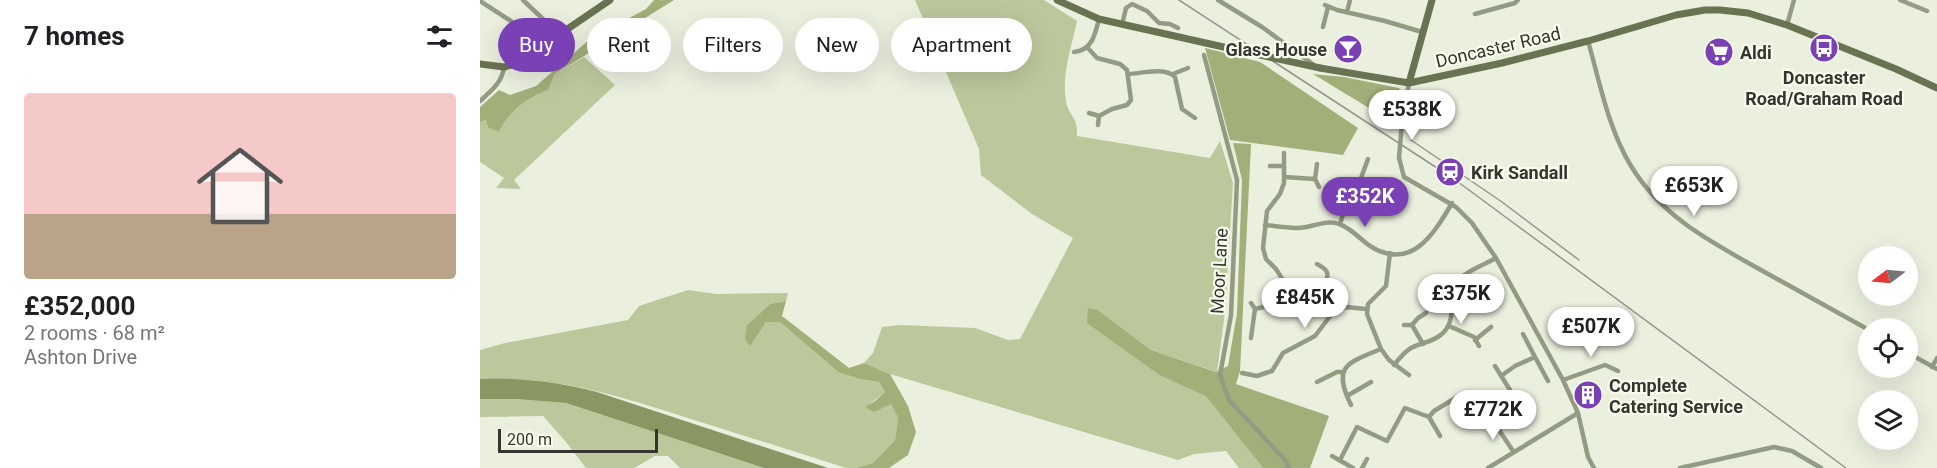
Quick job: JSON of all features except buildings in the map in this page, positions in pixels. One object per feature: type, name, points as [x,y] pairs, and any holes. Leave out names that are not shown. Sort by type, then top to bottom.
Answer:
[{"type":"street","points":[[523,0],[542,18]]},
{"type":"street","points":[[575,24],[610,0]]},
{"type":"street","name":"Doncaster Road","points":[[1057,0],[1099,19],[1122,25],[1318,67],[1409,83],[1502,63],[1676,15],[1705,10],[1748,13],[1896,69],[1937,88]]},
{"type":"street","points":[[1218,0],[1262,27],[1318,67]]},
{"type":"street","points":[[1347,12],[1350,0]]},
{"type":"street","points":[[1432,0],[1409,83],[1402,122],[1399,158],[1404,177],[1452,203],[1472,223],[1496,258],[1563,380],[1578,413],[1588,457],[1594,468]]},
{"type":"street","points":[[1475,14],[1515,3],[1518,0]]},
{"type":"street","points":[[1787,26],[1794,0]]},
{"type":"street","points":[[1899,0],[1927,11]]},
{"type":"street","points":[[480,1],[506,18]]},
{"type":"street","points":[[1122,25],[1126,8],[1132,4],[1147,11],[1159,23],[1170,24],[1178,28]]},
{"type":"street","points":[[1323,27],[1327,6],[1422,32]]},
{"type":"street","points":[[1074,52],[1087,47],[1093,38],[1099,19]]},
{"type":"street","points":[[1588,41],[1610,120],[1620,146],[1636,174],[1655,199],[1698,234],[1858,324]]},
{"type":"street","points":[[1087,47],[1097,58],[1125,67],[1129,74],[1131,100],[1127,105],[1099,116],[1089,113]]},
{"type":"street","name":"Moor Lane","points":[[1204,55],[1237,180],[1231,315],[1220,375],[1229,400],[1285,460],[1289,468]]},
{"type":"street","points":[[480,64],[498,66]]},
{"type":"street","points":[[1129,74],[1163,71],[1173,74],[1188,68]]},
{"type":"street","points":[[480,101],[500,81],[503,72]]},
{"type":"street","points":[[1173,74],[1182,109],[1195,118]]},
{"type":"street","points":[[1174,112],[1182,109]]},
{"type":"street","points":[[1098,125],[1099,116]]},
{"type":"street","points":[[1256,309],[1277,304],[1281,300],[1286,285],[1263,253],[1267,211],[1283,188],[1284,153]]},
{"type":"street","points":[[1361,192],[1361,178],[1368,159]]},
{"type":"street","points":[[1317,164],[1315,179],[1319,188]]},
{"type":"street","points":[[1270,166],[1283,166]]},
{"type":"street","points":[[1284,177],[1315,179]]},
{"type":"street","points":[[1361,192],[1390,209]]},
{"type":"street","points":[[1340,224],[1347,201],[1361,192]]},
{"type":"street","points":[[1265,225],[1297,228],[1325,223],[1340,224],[1370,246],[1390,254],[1411,252],[1426,242],[1452,203]]},
{"type":"street","points":[[1390,254],[1386,286],[1366,309],[1381,349],[1408,375]]},
{"type":"street","points":[[1394,364],[1406,352],[1443,334],[1449,326],[1452,313],[1454,285],[1463,276],[1496,258]]},
{"type":"street","points":[[1330,261],[1326,269],[1328,277],[1325,293],[1334,311]]},
{"type":"street","points":[[1317,264],[1326,269]]},
{"type":"street","points":[[1251,303],[1256,309],[1251,338]]},
{"type":"street","points":[[1242,373],[1254,376],[1272,371],[1282,353],[1315,336],[1334,311],[1346,307],[1366,309]]},
{"type":"street","points":[[1404,325],[1412,325],[1426,313]]},
{"type":"street","points":[[1412,325],[1423,344]]},
{"type":"street","points":[[1449,326],[1475,339],[1479,346]]},
{"type":"street","points":[[1475,339],[1491,327]]},
{"type":"street","points":[[1523,334],[1548,381]]},
{"type":"street","points":[[1351,405],[1342,385],[1344,372],[1354,360],[1381,349]]},
{"type":"street","points":[[1502,376],[1515,366],[1535,357]]},
{"type":"street","points":[[1918,359],[1935,368],[1937,358]]},
{"type":"street","points":[[1563,380],[1605,364],[1618,371]]},
{"type":"street","points":[[1429,417],[1438,408],[1462,394],[1475,414],[1489,415],[1508,398],[1510,390],[1496,366]]},
{"type":"street","points":[[1317,382],[1337,372],[1344,372]]},
{"type":"street","points":[[1252,383],[1254,376]]},
{"type":"street","points":[[1347,396],[1371,382]]},
{"type":"street","points":[[1340,460],[1357,427],[1387,441],[1406,408],[1429,417],[1440,436]]},
{"type":"street","points":[[1488,468],[1578,413]]},
{"type":"street","points":[[1489,415],[1514,451]]},
{"type":"street","points":[[1680,468],[1774,447],[1792,451],[1821,468]]},
{"type":"street","points":[[1332,456],[1353,468]]},
{"type":"street","points":[[1362,468],[1367,459]]},
{"type":"shaded area","points":[[654,0],[674,0],[645,18],[629,18],[646,9]]},
{"type":"shaded area","points":[[915,0],[1044,0],[1077,21],[1066,71],[1065,91],[1067,106],[1076,124],[1077,136],[1210,158],[1220,141],[1233,183],[1225,312],[1217,372],[1151,350],[1098,310],[1161,376],[1206,395],[1263,468],[1239,468],[1226,451],[1194,454],[1178,460],[890,374],[864,363],[873,353],[882,327],[900,325],[975,328],[1008,340],[1020,339],[1073,238],[1032,214],[981,175],[979,149],[946,72],[1032,72],[1032,18],[923,18]]},
{"type":"shaded area","points":[[587,42],[587,54],[575,62],[575,52]]},
{"type":"shaded area","points":[[1205,48],[1260,62],[1358,128],[1343,155],[1230,140]]},
{"type":"shaded area","points":[[584,57],[587,60],[587,72],[601,72],[615,85],[514,180],[521,189],[496,188],[504,178],[480,162],[480,122],[486,120],[499,132],[519,106],[548,90],[555,74],[575,72],[575,62]]},
{"type":"shaded area","points":[[552,72],[558,72],[555,74],[548,90],[519,106],[499,132],[488,127],[486,120],[480,122],[480,107],[499,90],[510,95],[536,86]]},
{"type":"shaded area","points":[[1313,74],[1344,77],[1399,88],[1402,94],[1397,125]]},
{"type":"shaded area","points":[[1233,143],[1251,144],[1240,371],[1236,384],[1329,416],[1310,468],[1263,468],[1206,396],[1161,376],[1087,323],[1088,308],[1098,310],[1151,350],[1216,372],[1228,366],[1237,313],[1242,180]]},
{"type":"shaded area","points":[[688,290],[716,294],[788,293],[786,301],[770,304],[747,325],[750,345],[766,322],[780,322],[838,372],[859,379],[879,382],[885,392],[866,407],[891,404],[898,418],[895,440],[873,463],[846,468],[642,403],[589,389],[535,380],[480,379],[480,350],[505,343],[628,320],[639,306]]},
{"type":"shaded area","points":[[786,301],[782,316],[849,368],[864,363],[890,374],[908,406],[916,432],[908,455],[889,468],[855,468],[873,463],[895,440],[898,418],[891,404],[874,412],[865,407],[885,392],[879,382],[859,379],[838,372],[780,322],[766,322],[750,346],[745,339],[747,325],[770,304]]},
{"type":"shaded area","points":[[480,379],[539,381],[597,392],[828,468],[764,468],[566,403],[480,399]]},
{"type":"shaded area","points":[[480,399],[566,403],[764,468],[680,468],[668,456],[655,456],[634,468],[586,468],[543,416],[480,417]]},
{"type":"railway","points":[[1179,0],[1454,179],[1846,468]]},
{"type":"railway","points":[[1411,140],[1502,202],[1579,260]]},
{"type":"place","name":"Doncaster Road/Graham Road","points":[[1824,48]]},
{"type":"place","name":"Glass House","points":[[1348,49]]},
{"type":"place","name":"Aldi","points":[[1719,52]]},
{"type":"place","name":"Kirk Sandall","points":[[1450,172]]},
{"type":"place","name":"Complete Catering Service","points":[[1588,395]]}]
